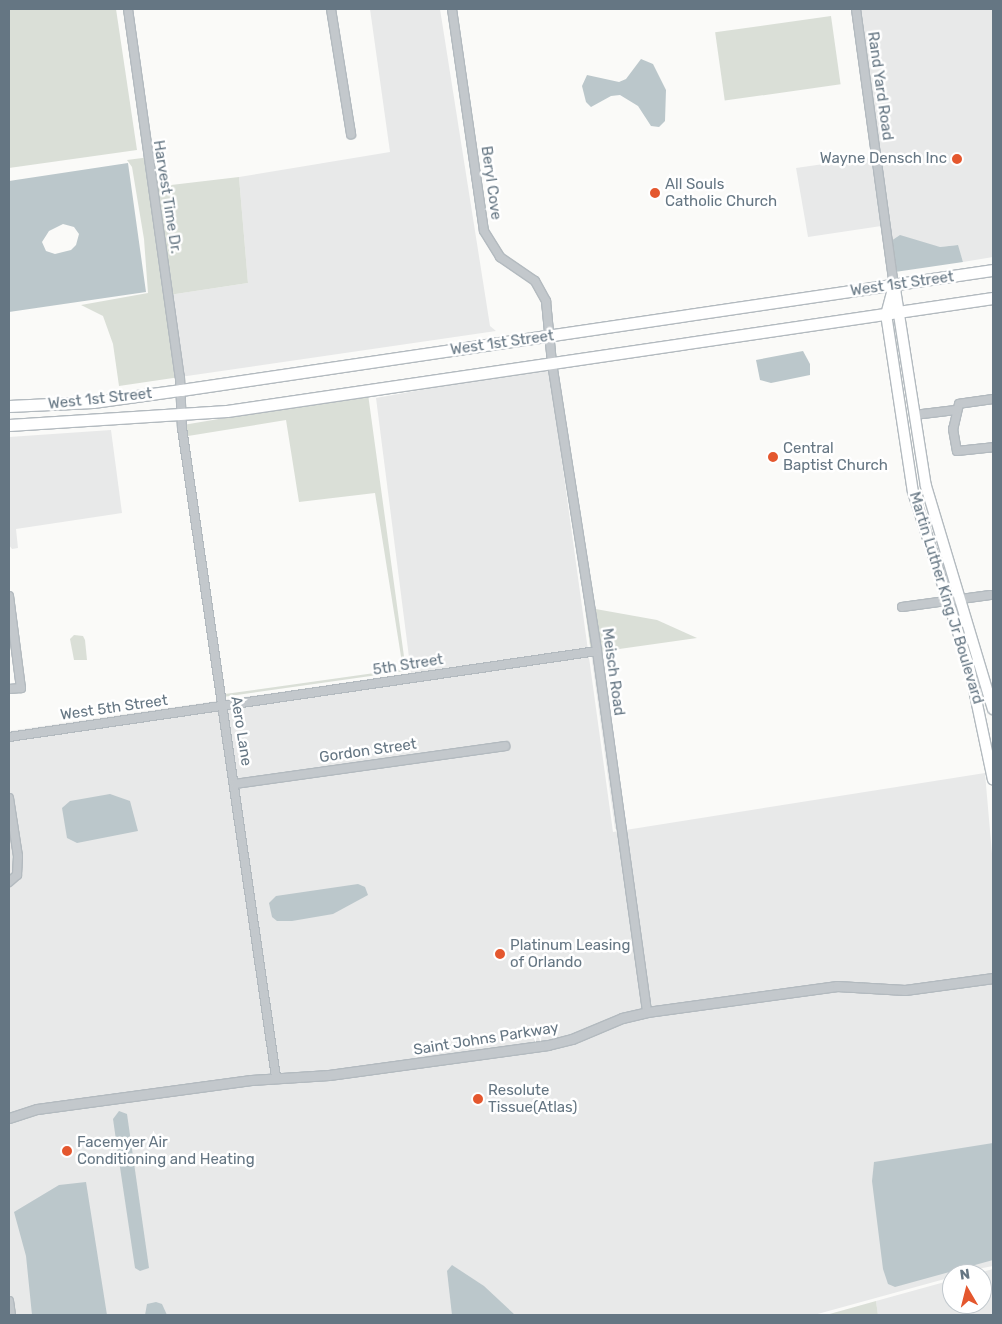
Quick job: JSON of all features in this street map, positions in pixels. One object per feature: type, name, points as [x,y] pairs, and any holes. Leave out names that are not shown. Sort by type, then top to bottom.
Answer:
[{"type":"main road","name":"West 1st Street","points":[[9,406],[86,402],[181,390],[993,270]]},
{"type":"main road","name":"Martin Luther King Jr Boulevard","points":[[894,285],[926,486],[993,710]]},
{"type":"main road","name":"Martin Luther King Jr Boulevard","points":[[894,285],[886,314],[913,492],[969,666],[993,780]]},
{"type":"main road","name":"West 1st Street","points":[[9,425],[182,415],[993,298]]},
{"type":"street","name":"Harvest Time Dr.","points":[[128,9],[181,390]]},
{"type":"street","points":[[331,9],[351,134]]},
{"type":"street","name":"Beryl Cove","points":[[452,9],[484,231],[490,246],[500,257],[536,281],[544,293],[551,336]]},
{"type":"street","name":"Rand Yard Road","points":[[856,9],[894,285]]},
{"type":"street","name":"Meisch Road","points":[[551,336],[552,363],[597,651],[646,1012]]},
{"type":"street","name":"Aero Lane","points":[[181,390],[182,415],[276,1077]]},
{"type":"street","points":[[993,398],[959,404],[956,410],[953,429],[957,451],[993,447]]},
{"type":"street","points":[[914,414],[956,410]]},
{"type":"street","points":[[902,607],[990,595]]},
{"type":"street","points":[[9,596],[21,688],[9,689]]},
{"type":"street","name":"5th Street","points":[[223,706],[597,651]]},
{"type":"street","name":"West 5th Street","points":[[9,737],[223,706]]},
{"type":"street","name":"Gordon Street","points":[[235,784],[505,746]]},
{"type":"street","points":[[9,798],[18,856],[17,874],[9,882]]},
{"type":"street","name":"Saint Johns Parkway","points":[[9,1118],[37,1109],[276,1077],[329,1075],[548,1045],[572,1039],[622,1018],[646,1012],[838,986],[905,990],[993,978]]},
{"type":"street","points":[[9,1301],[11,1315]]},
{"type":"shaded area","points":[[9,9],[116,9],[137,150],[9,168]]},
{"type":"shaded area","points":[[370,9],[440,9],[490,326],[496,331],[180,377],[169,295],[248,283],[239,177],[390,152]]},
{"type":"shaded area","points":[[858,9],[993,9],[993,257],[963,262],[957,245],[940,247],[891,241],[888,225],[808,237],[796,168],[879,156]]},
{"type":"shaded area","points":[[831,16],[841,84],[725,101],[715,32]]},
{"type":"shaded area","points":[[641,59],[653,64],[666,90],[665,121],[659,127],[651,126],[638,106],[620,95],[611,96],[591,107],[586,102],[582,86],[587,75],[619,82],[626,79]]},
{"type":"shaded area","points":[[150,157],[154,187],[239,177],[248,283],[169,295],[180,377],[119,386],[113,344],[103,316],[81,305],[148,293],[144,239],[132,167],[127,160]]},
{"type":"shaded area","points":[[128,163],[146,292],[9,312],[9,181]],"holes":[[[63,224],[74,227],[79,234],[76,245],[71,250],[55,254],[46,251],[42,242],[49,231]]]},
{"type":"shaded area","points":[[900,235],[940,247],[958,245],[963,262],[895,272],[891,241]]},
{"type":"shaded area","points":[[803,351],[810,364],[810,375],[771,383],[760,380],[756,360]]},
{"type":"shaded area","points":[[549,367],[613,832],[985,773],[993,865],[993,1266],[992,1264],[942,1264],[942,1280],[814,1315],[9,1315],[9,731],[411,673],[376,398]]},
{"type":"shaded area","points":[[368,394],[406,671],[223,697],[183,425]],"holes":[[[286,420],[299,502],[375,493],[403,669],[225,694],[188,436]]]},
{"type":"shaded area","points":[[111,430],[122,513],[16,529],[18,548],[12,549],[9,545],[9,437]]},
{"type":"shaded area","points":[[590,608],[657,620],[697,638],[591,653],[585,609]]},
{"type":"shaded area","points":[[74,635],[83,636],[87,660],[74,660],[70,639]]},
{"type":"shaded area","points":[[591,653],[597,653],[622,827],[615,829]]},
{"type":"shaded area","points":[[110,794],[130,801],[138,831],[77,843],[67,838],[62,808],[70,801]]},
{"type":"shaded area","points":[[358,884],[365,887],[368,895],[333,914],[292,921],[277,921],[272,917],[269,903],[276,896]]},
{"type":"shaded area","points":[[119,1111],[127,1114],[149,1268],[140,1271],[135,1268],[113,1119]]},
{"type":"shaded area","points":[[993,1143],[993,1260],[978,1264],[942,1264],[942,1274],[895,1287],[888,1284],[883,1269],[872,1181],[874,1162]]},
{"type":"shaded area","points":[[86,1182],[107,1315],[32,1315],[26,1256],[14,1212],[59,1185]]},
{"type":"shaded area","points":[[452,1265],[484,1286],[515,1315],[452,1315],[447,1271]]},
{"type":"shaded area","points":[[992,1269],[993,1315],[878,1315],[876,1301],[942,1283],[942,1314],[992,1314]]},
{"type":"shaded area","points":[[876,1301],[878,1315],[826,1315]]},
{"type":"shaded area","points":[[156,1302],[162,1304],[167,1315],[145,1315],[147,1304]]},
{"type":"place","name":"Wayne Densch Inc","points":[[957,159]]},
{"type":"place","name":"All Souls Catholic Church","points":[[655,193]]},
{"type":"place","name":"Central Baptist Church","points":[[773,457]]},
{"type":"place","name":"Platinum Leasing of Orlando","points":[[500,954]]},
{"type":"place","name":"Resolute Tissue(Atlas)","points":[[478,1099]]},
{"type":"place","name":"Facemyer Air Conditioning and Heating","points":[[67,1151]]}]
